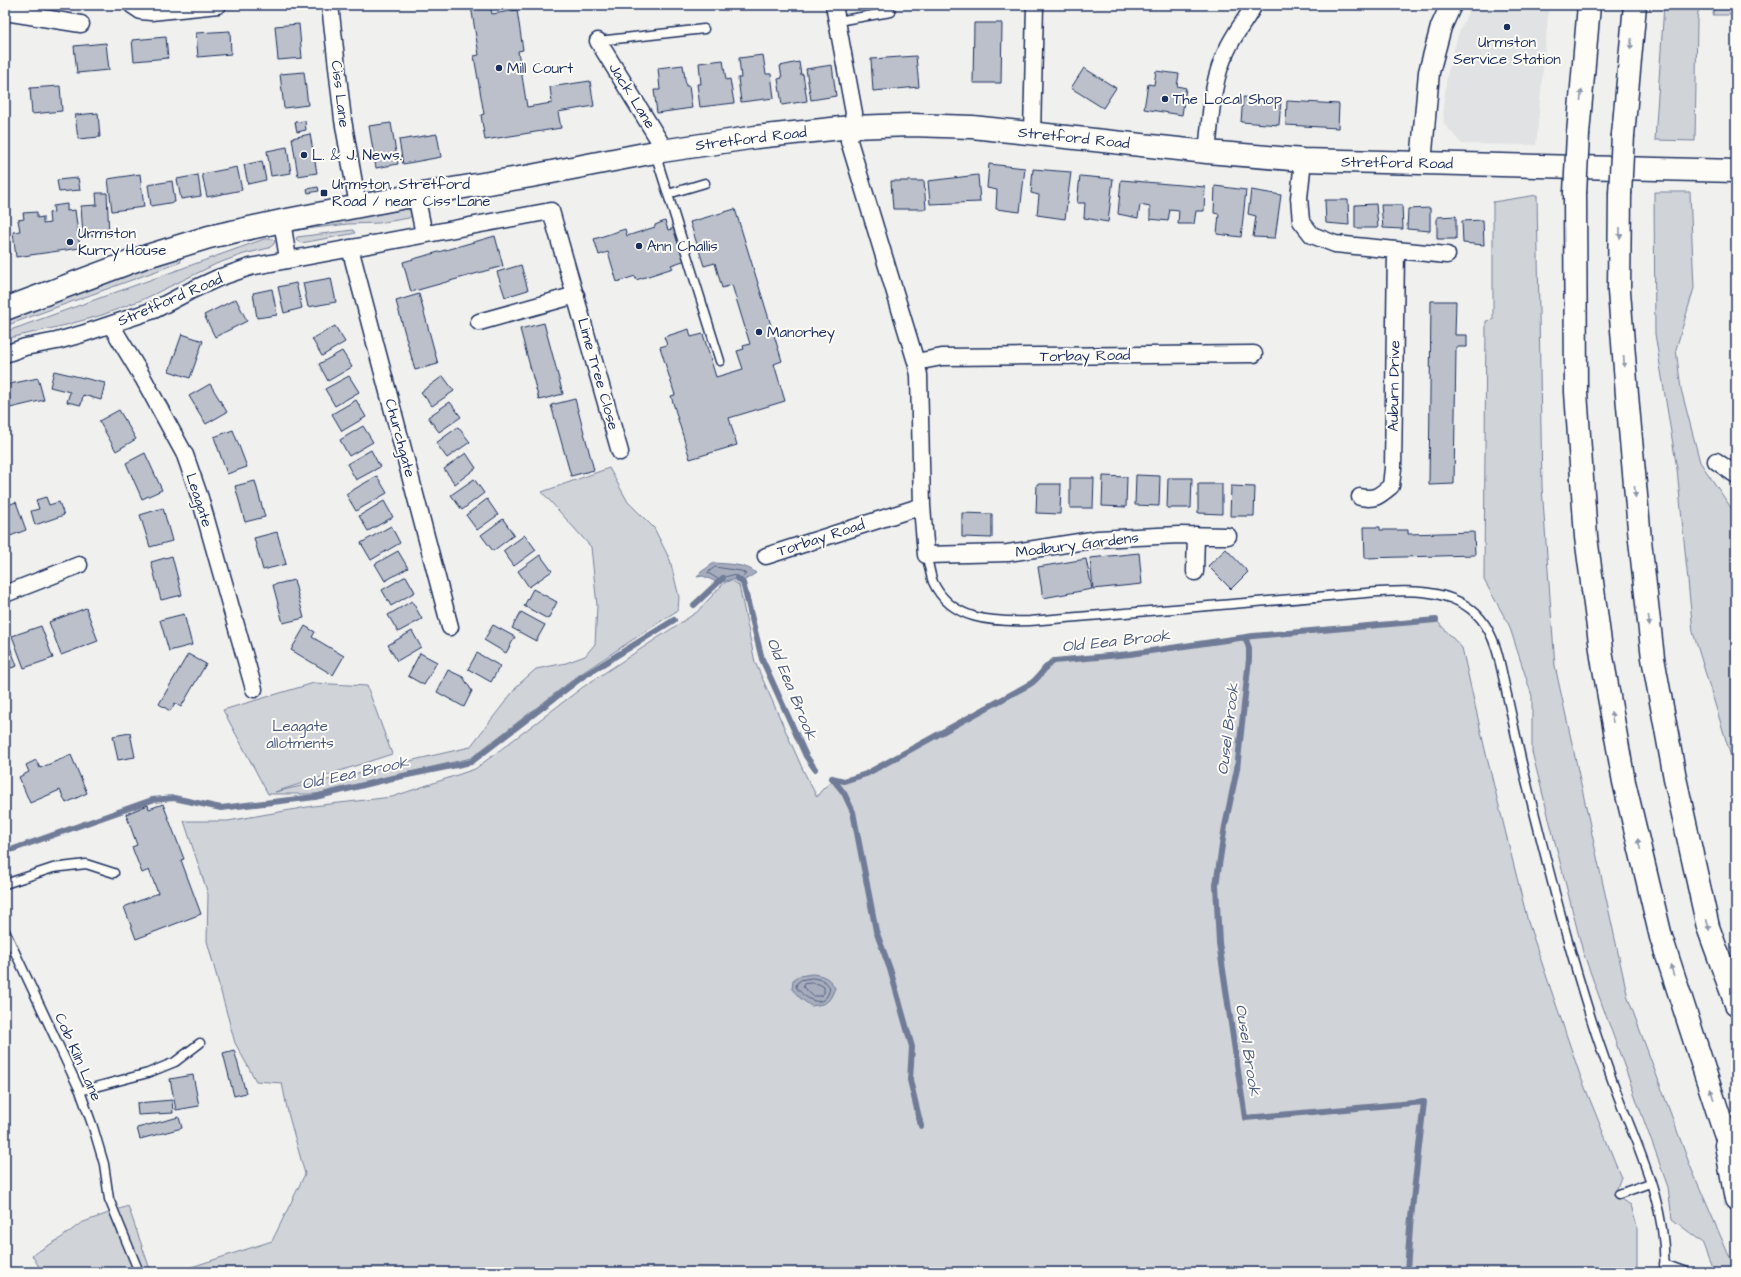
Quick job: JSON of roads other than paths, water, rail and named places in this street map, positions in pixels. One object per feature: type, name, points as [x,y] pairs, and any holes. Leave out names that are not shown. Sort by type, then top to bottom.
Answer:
[{"type":"main road","points":[[1589,5],[1578,134],[1575,193],[1576,392],[1586,538],[1602,657],[1624,782],[1661,937],[1724,1131],[1736,1160]]},
{"type":"main road","points":[[1635,5],[1623,135],[1620,194],[1620,291],[1627,395],[1640,540],[1653,658],[1674,778],[1708,927],[1736,1004]]},
{"type":"main road","name":"Stretford Road","points":[[5,309],[144,257],[209,237],[282,221],[660,151],[756,137],[851,127],[912,125],[972,127],[1207,152],[1303,160],[1736,171]]},
{"type":"main road","points":[[1674,778],[1736,961]]},
{"type":"main road","points":[[1724,1131],[1736,1199]]},
{"type":"street","points":[[132,5],[141,11],[150,12],[218,5]]},
{"type":"street","name":"Ciss Lane","points":[[330,5],[343,120],[358,206]]},
{"type":"street","points":[[834,5],[854,113],[849,142],[916,362],[920,389],[922,506],[926,556]]},
{"type":"street","points":[[1032,134],[1035,5]]},
{"type":"street","points":[[1207,152],[1213,94],[1219,67],[1227,49],[1254,5]]},
{"type":"street","points":[[1421,163],[1429,72],[1441,27],[1451,5]]},
{"type":"street","points":[[5,12],[81,24]]},
{"type":"street","name":"Jack Lane","points":[[598,41],[660,151]]},
{"type":"street","points":[[1303,160],[1299,198],[1300,213],[1301,221],[1312,235],[1335,244],[1447,256]]},
{"type":"street","points":[[416,195],[424,234]]},
{"type":"street","name":"Stretford Road","points":[[5,354],[25,347],[57,341],[154,310],[218,278],[250,267],[551,211]]},
{"type":"street","name":"Lime Tree Close","points":[[551,211],[620,452]]},
{"type":"street","points":[[282,221],[288,259]]},
{"type":"street","name":"Churchgate","points":[[350,248],[450,627]]},
{"type":"street","name":"Auburn Drive","points":[[1360,498],[1371,499],[1380,495],[1391,486],[1393,468],[1396,251]]},
{"type":"street","points":[[479,322],[576,295]]},
{"type":"street","name":"Leagate","points":[[111,325],[143,378],[185,455],[200,498],[254,689]]},
{"type":"street","name":"Torbay Road","points":[[916,362],[942,357],[1254,354]]},
{"type":"street","points":[[1716,461],[1736,475]]},
{"type":"street","name":"Torbay Road","points":[[766,556],[922,506]]},
{"type":"street","points":[[1195,572],[1196,535]]},
{"type":"street","name":"Modbury Gardens","points":[[926,556],[1008,553],[1098,540],[1196,535],[1228,536]]},
{"type":"street","points":[[5,594],[80,565]]},
{"type":"lane","points":[[837,21],[891,12]]},
{"type":"lane","points":[[598,41],[704,28]]},
{"type":"lane","points":[[660,151],[668,194],[720,361]]},
{"type":"lane","points":[[668,194],[705,183]]},
{"type":"lane","points":[[926,556],[933,582],[942,596],[955,610],[987,620],[1030,621],[1402,591],[1436,594],[1454,600],[1469,608],[1480,618],[1489,630],[1495,643],[1527,784],[1577,974],[1597,1037],[1650,1183],[1660,1218],[1664,1238],[1664,1268],[1686,1272]]},
{"type":"lane","points":[[5,884],[53,868],[86,864],[114,873]]},
{"type":"lane","name":"Cob Kiln Lane","points":[[5,931],[80,1091],[104,1164],[109,1199],[139,1272]]},
{"type":"lane","points":[[80,1091],[148,1073],[175,1062],[200,1043]]},
{"type":"lane","points":[[1619,1194],[1650,1183]]},
{"type":"water","points":[[714,563],[742,566],[756,573],[743,583],[732,579],[719,583],[703,576],[697,577],[701,572]]},
{"type":"water","points":[[812,974],[820,975],[826,978],[835,988],[827,1002],[811,1006],[800,998],[792,989],[793,980],[799,976]]},
{"type":"waterway","name":"Old Eea Brook","points":[[694,605],[723,578]]},
{"type":"waterway","name":"Old Eea Brook","points":[[737,578],[743,583],[762,659],[806,756],[815,769]]},
{"type":"waterway","name":"Old Eea Brook","points":[[5,852],[152,800],[174,798],[221,808],[315,797],[388,779],[471,762],[582,677],[674,620]]},
{"type":"waterway","name":"Old Eea Brook","points":[[832,778],[844,781],[866,774],[1030,684],[1050,663],[1054,661],[1130,654],[1253,636],[1436,620]]},
{"type":"waterway","name":"Ousel Brook","points":[[1245,637],[1249,648],[1249,659],[1237,769],[1225,826],[1216,885],[1219,943],[1245,1118],[1424,1102],[1410,1227],[1407,1272]]},
{"type":"waterway","points":[[832,778],[844,793],[853,812],[876,931],[890,969],[912,1047],[910,1080],[921,1126]]},
{"type":"place","name":"Urmston Service Station","points":[[1507,27]]},
{"type":"place","name":"Mill Court","points":[[499,68]]},
{"type":"place","name":"The Local Shop","points":[[1165,99]]},
{"type":"place","name":"L. & J. News.","points":[[304,155]]},
{"type":"place","name":"Urmston, Stretford Road / near Ciss Lane","points":[[324,193]]},
{"type":"place","name":"Urmston Kurry House","points":[[70,242]]},
{"type":"place","name":"Ann Challis","points":[[639,246]]},
{"type":"place","name":"Manorhey","points":[[759,332]]},
{"type":"park label","name":"Leagate allotments","points":[[300,734]]}]
